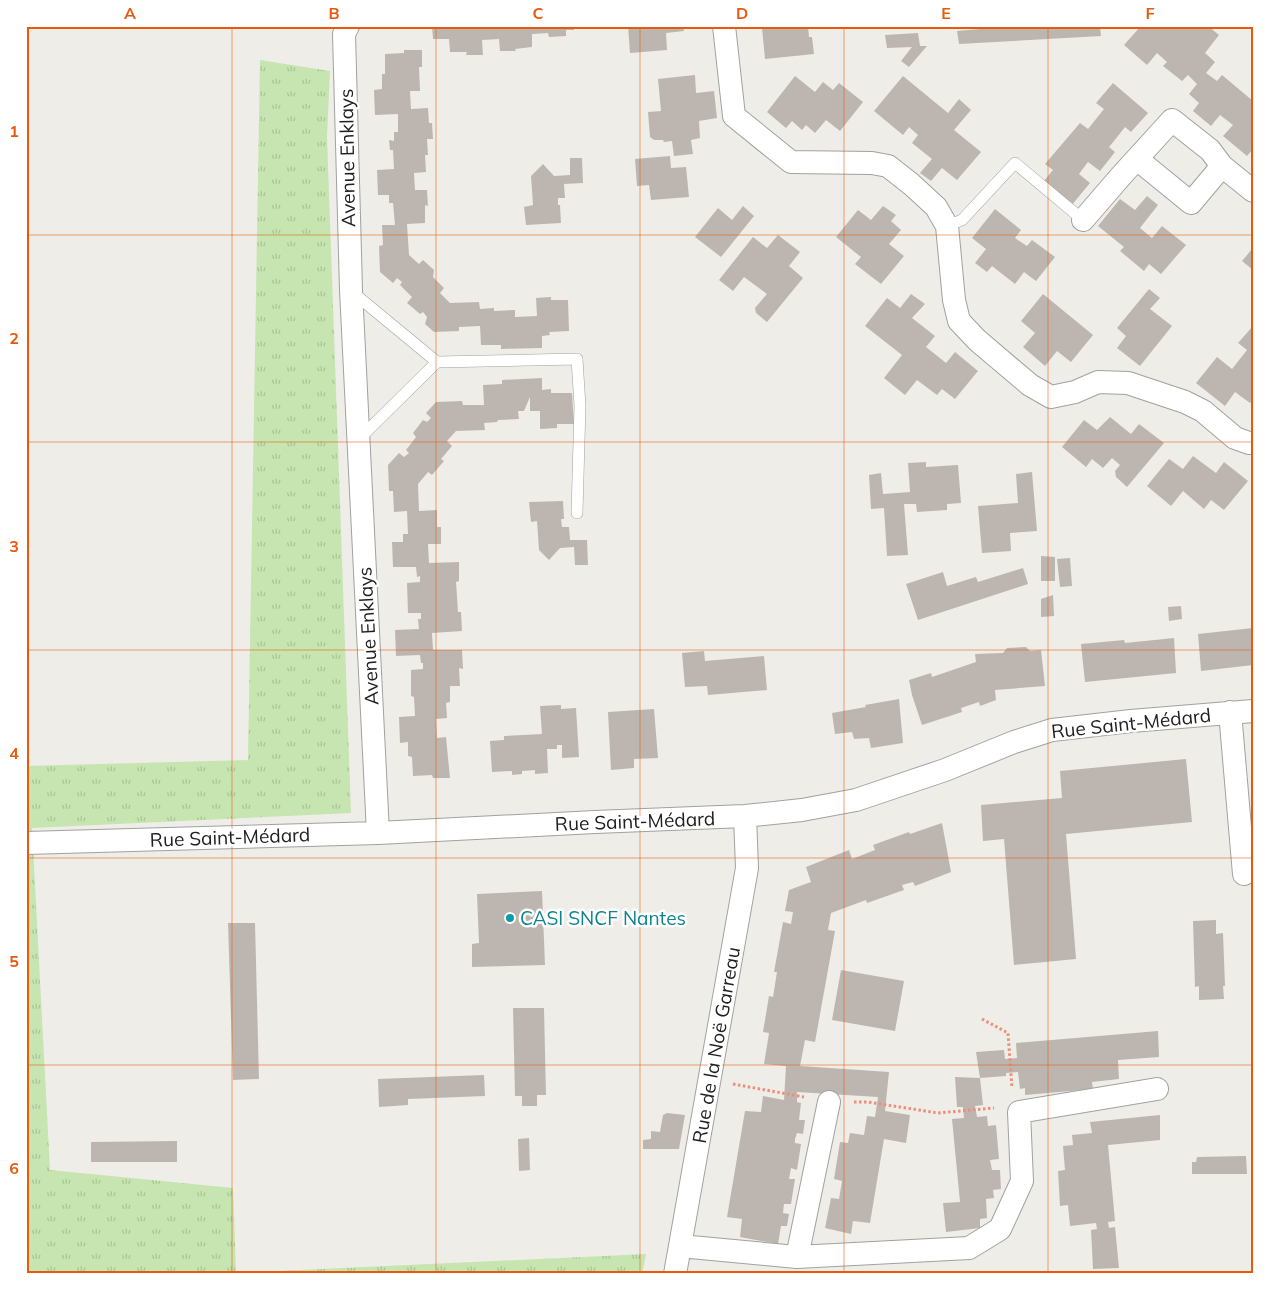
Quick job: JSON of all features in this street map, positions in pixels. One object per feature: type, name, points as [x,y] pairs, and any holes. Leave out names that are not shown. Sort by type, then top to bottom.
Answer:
[{"type":"street","name":"Avenue Enklays","points":[[348,26],[344,34],[351,290],[378,833]]},
{"type":"street","points":[[724,26],[734,116],[791,162],[872,162],[888,166],[911,184],[936,208],[947,226],[954,300],[959,320],[977,340],[1030,385],[1051,397],[1074,392],[1098,382],[1128,383],[1185,402],[1204,411],[1235,438],[1253,443]]},
{"type":"street","points":[[1083,220],[1172,120],[1210,150],[1222,166],[1253,191]]},
{"type":"street","points":[[1137,159],[1191,203],[1222,166]]},
{"type":"street","name":"Rue Saint-Médard","points":[[26,843],[378,833],[745,816],[802,810],[856,800],[945,770],[1014,742],[1052,730],[1131,721],[1253,711]]},
{"type":"street","name":"Rue Saint-Médard","points":[[1230,712],[1244,874]]},
{"type":"street","name":"Rue de la Noë Garreau","points":[[675,1274],[747,868],[745,816]]},
{"type":"street","points":[[680,1246],[797,1257],[969,1248],[1000,1229],[1022,1181],[1012,1110],[1157,1089]]},
{"type":"street","points":[[797,1257],[829,1102]]},
{"type":"lane","points":[[947,226],[962,220],[1015,163],[1083,220]]},
{"type":"lane","points":[[351,290],[437,362],[577,360],[580,406],[577,513]]},
{"type":"lane","points":[[358,439],[437,362]]},
{"type":"path","points":[[710,1079],[829,1102],[868,1102],[938,1113],[1012,1110],[1008,1033],[982,1019]]},
{"type":"green space","points":[[260,60],[330,71],[327,137],[351,813],[32,828],[50,1170],[233,1188],[236,1273],[646,1254],[642,1274],[26,1274],[26,766],[248,760]]},
{"type":"building","points":[[432,26],[574,26],[574,30],[566,30],[566,36],[549,37],[548,33],[532,34],[532,47],[515,49],[516,51],[500,51],[499,39],[482,40],[483,55],[466,55],[467,52],[450,52],[449,39],[433,39]]},
{"type":"building","points":[[628,26],[683,26],[684,31],[666,33],[667,50],[630,53]]},
{"type":"building","points":[[808,26],[809,37],[812,37],[814,54],[765,59],[762,28]]},
{"type":"building","points":[[1015,26],[1100,26],[1101,36],[959,44],[957,31]]},
{"type":"building","points":[[1141,26],[1208,26],[1219,35],[1205,53],[1215,62],[1206,73],[1217,81],[1222,75],[1253,101],[1253,149],[1247,156],[1223,136],[1233,125],[1220,115],[1211,126],[1193,111],[1199,103],[1189,94],[1197,84],[1188,75],[1182,81],[1163,66],[1167,62],[1157,53],[1147,65],[1124,45]]},
{"type":"building","points":[[918,33],[920,46],[927,46],[909,67],[901,61],[912,47],[887,48],[885,35]]},
{"type":"building","points":[[404,50],[422,50],[422,67],[419,67],[420,91],[410,91],[411,109],[428,108],[429,123],[432,123],[433,139],[427,139],[428,155],[425,155],[426,172],[414,173],[415,190],[427,190],[428,206],[425,205],[425,223],[407,224],[409,255],[419,264],[423,260],[434,270],[433,277],[444,288],[440,293],[450,303],[479,302],[480,309],[494,308],[494,311],[515,310],[515,317],[537,316],[536,298],[551,297],[551,300],[568,300],[569,331],[549,332],[550,335],[542,336],[542,348],[501,349],[501,345],[481,345],[480,326],[459,327],[459,331],[434,332],[425,324],[427,317],[423,312],[420,314],[407,303],[412,297],[400,285],[402,282],[397,278],[393,283],[380,272],[379,246],[383,245],[382,225],[395,225],[393,203],[389,203],[389,195],[378,195],[377,170],[394,169],[393,150],[390,150],[389,140],[394,141],[394,132],[398,132],[398,114],[375,115],[374,90],[382,89],[382,74],[385,74],[385,54],[404,53]]},
{"type":"building","points":[[695,75],[696,93],[714,91],[717,118],[699,121],[700,138],[691,140],[693,154],[674,156],[672,141],[664,142],[663,140],[654,140],[650,137],[648,112],[661,111],[658,79]]},
{"type":"building","points":[[795,76],[815,92],[823,82],[833,90],[839,83],[863,102],[840,131],[826,120],[815,133],[806,125],[802,130],[792,121],[786,128],[767,112]]},
{"type":"building","points":[[903,76],[948,113],[959,99],[971,110],[954,130],[981,152],[957,180],[942,168],[931,181],[920,173],[932,159],[912,143],[918,135],[909,127],[903,135],[874,111]]},
{"type":"building","points":[[1113,83],[1148,113],[1131,132],[1125,127],[1109,147],[1115,152],[1100,171],[1088,162],[1079,174],[1090,183],[1071,206],[1043,182],[1053,170],[1045,164],[1080,123],[1088,129],[1104,109],[1096,103]]},
{"type":"building","points":[[670,156],[671,168],[686,167],[689,197],[651,200],[649,185],[637,186],[635,159]]},
{"type":"building","points":[[570,158],[582,158],[583,183],[564,184],[565,198],[558,198],[561,223],[526,225],[524,207],[533,205],[531,176],[543,164],[554,176],[570,175]]},
{"type":"building","points":[[1147,196],[1158,205],[1140,228],[1152,238],[1162,226],[1186,245],[1161,274],[1149,264],[1144,271],[1120,251],[1124,247],[1098,226],[1120,199],[1135,210]]},
{"type":"building","points":[[743,206],[754,216],[721,257],[695,237],[718,208],[732,220]]},
{"type":"building","points":[[883,206],[896,215],[891,221],[901,230],[889,244],[904,256],[881,284],[855,264],[861,257],[836,237],[858,210],[871,220]]},
{"type":"building","points":[[995,209],[1021,230],[1015,238],[1027,246],[1032,240],[1055,257],[1036,281],[1024,272],[1015,284],[992,266],[987,272],[975,263],[986,249],[972,238]]},
{"type":"building","points":[[778,235],[800,252],[789,266],[803,278],[767,322],[756,313],[755,308],[767,294],[744,277],[733,291],[719,280],[753,237],[767,248]]},
{"type":"building","points":[[1253,248],[1253,270],[1242,261]]},
{"type":"building","points":[[1149,289],[1160,298],[1150,309],[1172,326],[1140,366],[1117,348],[1126,336],[1117,328]]},
{"type":"building","points":[[911,294],[925,304],[912,318],[935,336],[926,347],[946,363],[955,352],[978,371],[955,399],[942,389],[937,395],[917,380],[905,395],[884,378],[902,355],[865,326],[887,298],[900,308]]},
{"type":"building","points":[[1043,294],[1093,335],[1071,362],[1057,351],[1045,366],[1023,347],[1035,333],[1021,321]]},
{"type":"building","points":[[1253,326],[1253,399],[1250,403],[1235,392],[1225,406],[1196,383],[1217,357],[1232,369],[1247,350],[1238,343]]},
{"type":"building","points":[[542,378],[542,390],[551,389],[551,393],[572,393],[574,424],[557,424],[557,428],[540,429],[540,411],[530,411],[530,397],[524,411],[518,411],[519,419],[484,423],[485,430],[456,431],[447,441],[452,446],[441,459],[444,461],[432,475],[428,472],[418,484],[419,511],[437,510],[437,527],[441,527],[441,544],[428,544],[429,563],[459,562],[459,581],[456,582],[458,612],[461,612],[462,631],[432,633],[433,650],[462,650],[463,669],[459,668],[460,686],[450,686],[450,702],[446,703],[447,718],[436,719],[437,738],[446,737],[450,778],[433,778],[432,775],[413,776],[412,757],[408,756],[408,742],[400,743],[399,717],[415,716],[414,697],[411,696],[411,670],[423,669],[423,663],[421,663],[420,655],[396,656],[395,630],[419,629],[418,619],[421,619],[421,613],[408,613],[407,583],[420,582],[420,576],[417,577],[416,567],[393,567],[392,542],[403,542],[403,534],[408,534],[407,511],[394,512],[393,491],[389,491],[388,465],[399,453],[404,457],[409,453],[406,450],[416,437],[413,433],[423,420],[427,422],[431,418],[426,413],[436,402],[462,401],[463,405],[484,405],[483,385],[502,384],[502,380]]},
{"type":"building","points":[[1110,417],[1131,434],[1139,424],[1164,443],[1127,487],[1116,477],[1115,471],[1120,465],[1112,458],[1103,468],[1092,459],[1086,467],[1062,447],[1084,420],[1097,430]]},
{"type":"building","points":[[1193,456],[1216,473],[1224,462],[1248,481],[1224,510],[1211,500],[1204,509],[1183,491],[1171,506],[1147,486],[1169,459],[1183,469]]},
{"type":"building","points":[[926,462],[926,467],[958,465],[961,503],[947,504],[947,510],[917,512],[916,504],[904,504],[908,555],[887,556],[884,508],[871,509],[869,475],[881,473],[883,494],[910,492],[908,463]]},
{"type":"building","points":[[1032,472],[1037,531],[1010,533],[1011,551],[982,553],[978,506],[1018,503],[1016,474]]},
{"type":"building","points":[[563,501],[564,519],[561,519],[562,527],[569,527],[570,540],[587,540],[588,565],[575,565],[574,547],[560,548],[549,560],[539,550],[537,521],[531,522],[529,502]]},
{"type":"building","points":[[1041,556],[1055,557],[1055,581],[1041,581]]},
{"type":"building","points":[[1070,558],[1072,586],[1060,587],[1057,559]]},
{"type":"building","points":[[1023,568],[1028,584],[918,620],[906,584],[943,572],[947,586],[976,577],[978,582]]},
{"type":"building","points":[[1053,595],[1054,616],[1041,617],[1041,599]]},
{"type":"building","points":[[1181,606],[1182,619],[1169,621],[1168,607]]},
{"type":"building","points":[[1253,628],[1253,665],[1201,671],[1198,634]]},
{"type":"building","points":[[1174,638],[1176,673],[1085,682],[1081,644],[1124,640],[1125,643]]},
{"type":"building","points":[[1026,647],[1030,651],[1041,650],[1045,686],[995,690],[996,700],[980,706],[979,702],[961,708],[962,712],[922,725],[909,680],[931,673],[932,677],[976,662],[975,654],[1003,653],[1007,648]]},
{"type":"building","points":[[704,651],[705,661],[764,656],[767,690],[708,695],[707,686],[685,687],[682,653]]},
{"type":"building","points":[[899,699],[903,743],[871,748],[869,738],[854,739],[852,732],[835,734],[832,713]]},
{"type":"building","points":[[561,705],[561,709],[576,708],[579,757],[562,758],[562,745],[557,745],[557,749],[547,749],[548,773],[535,774],[535,770],[522,771],[522,774],[512,775],[512,771],[492,772],[490,741],[504,740],[504,736],[542,734],[540,706]]},
{"type":"building","points":[[654,709],[658,758],[634,759],[634,768],[611,770],[608,712]]},
{"type":"building","points":[[1186,759],[1192,822],[1066,834],[1076,959],[1014,965],[1004,839],[983,841],[981,805],[1062,798],[1060,771]]},
{"type":"building","points":[[942,823],[951,872],[915,886],[913,882],[902,885],[904,890],[867,903],[866,900],[831,913],[828,930],[835,931],[815,1042],[805,1040],[800,1066],[889,1072],[885,1111],[910,1115],[906,1143],[884,1139],[870,1223],[853,1221],[851,1234],[825,1228],[831,1198],[839,1199],[842,1181],[834,1179],[840,1142],[848,1143],[850,1133],[864,1135],[867,1116],[875,1117],[878,1097],[797,1092],[797,1102],[801,1103],[799,1120],[805,1120],[803,1134],[797,1133],[795,1139],[795,1143],[801,1144],[797,1170],[791,1168],[789,1179],[795,1179],[791,1204],[784,1204],[783,1213],[789,1214],[787,1226],[781,1226],[778,1244],[740,1237],[742,1219],[727,1217],[745,1111],[761,1112],[763,1096],[784,1100],[786,1066],[764,1064],[769,1033],[763,1032],[769,996],[773,997],[777,972],[774,972],[783,922],[791,924],[793,912],[785,911],[789,890],[811,882],[806,867],[849,850],[852,859],[875,850],[873,845]]},
{"type":"building","name":"CASI SNCF Nantes","points":[[542,891],[545,965],[472,967],[472,944],[479,943],[477,894]]},
{"type":"building","points":[[1216,920],[1216,934],[1223,933],[1224,999],[1199,1000],[1199,986],[1195,987],[1193,921]]},
{"type":"building","points":[[228,923],[255,923],[259,1079],[233,1080]]},
{"type":"building","points":[[841,970],[904,981],[895,1031],[832,1020]]},
{"type":"building","points":[[513,1008],[544,1008],[546,1095],[537,1095],[537,1106],[522,1106],[522,1096],[515,1096]]},
{"type":"building","points":[[1158,1031],[1159,1057],[1118,1060],[1119,1079],[1092,1082],[1093,1089],[1025,1095],[1025,1088],[1020,1089],[1018,1072],[1006,1073],[1006,1076],[980,1078],[976,1052],[1004,1050],[1005,1059],[1017,1058],[1016,1043]]},
{"type":"building","points":[[484,1075],[485,1096],[408,1099],[408,1105],[379,1107],[378,1079]]},
{"type":"building","points":[[955,1077],[980,1078],[983,1105],[975,1106],[977,1117],[987,1116],[988,1126],[996,1125],[999,1159],[990,1160],[992,1170],[1000,1170],[1001,1189],[993,1190],[994,1198],[986,1199],[987,1218],[980,1219],[980,1228],[946,1232],[943,1203],[960,1202],[952,1119],[964,1118],[963,1107],[957,1107]]},
{"type":"building","points":[[667,1113],[685,1115],[679,1149],[643,1149],[643,1140],[651,1139],[651,1131],[660,1132],[663,1115]]},
{"type":"building","points":[[1160,1115],[1160,1140],[1108,1145],[1115,1221],[1108,1222],[1109,1228],[1115,1227],[1119,1268],[1093,1269],[1091,1230],[1097,1229],[1096,1223],[1070,1226],[1068,1205],[1060,1206],[1058,1171],[1065,1170],[1063,1146],[1073,1145],[1072,1135],[1092,1133],[1090,1122]]},
{"type":"building","points":[[529,1138],[530,1170],[519,1171],[518,1139]]},
{"type":"building","points":[[177,1141],[177,1162],[91,1162],[91,1142]]},
{"type":"building","points":[[1246,1156],[1247,1174],[1192,1174],[1192,1162],[1196,1162],[1197,1157]]},
{"type":"place","name":"CASI SNCF Nantes","points":[[510,918]]}]
